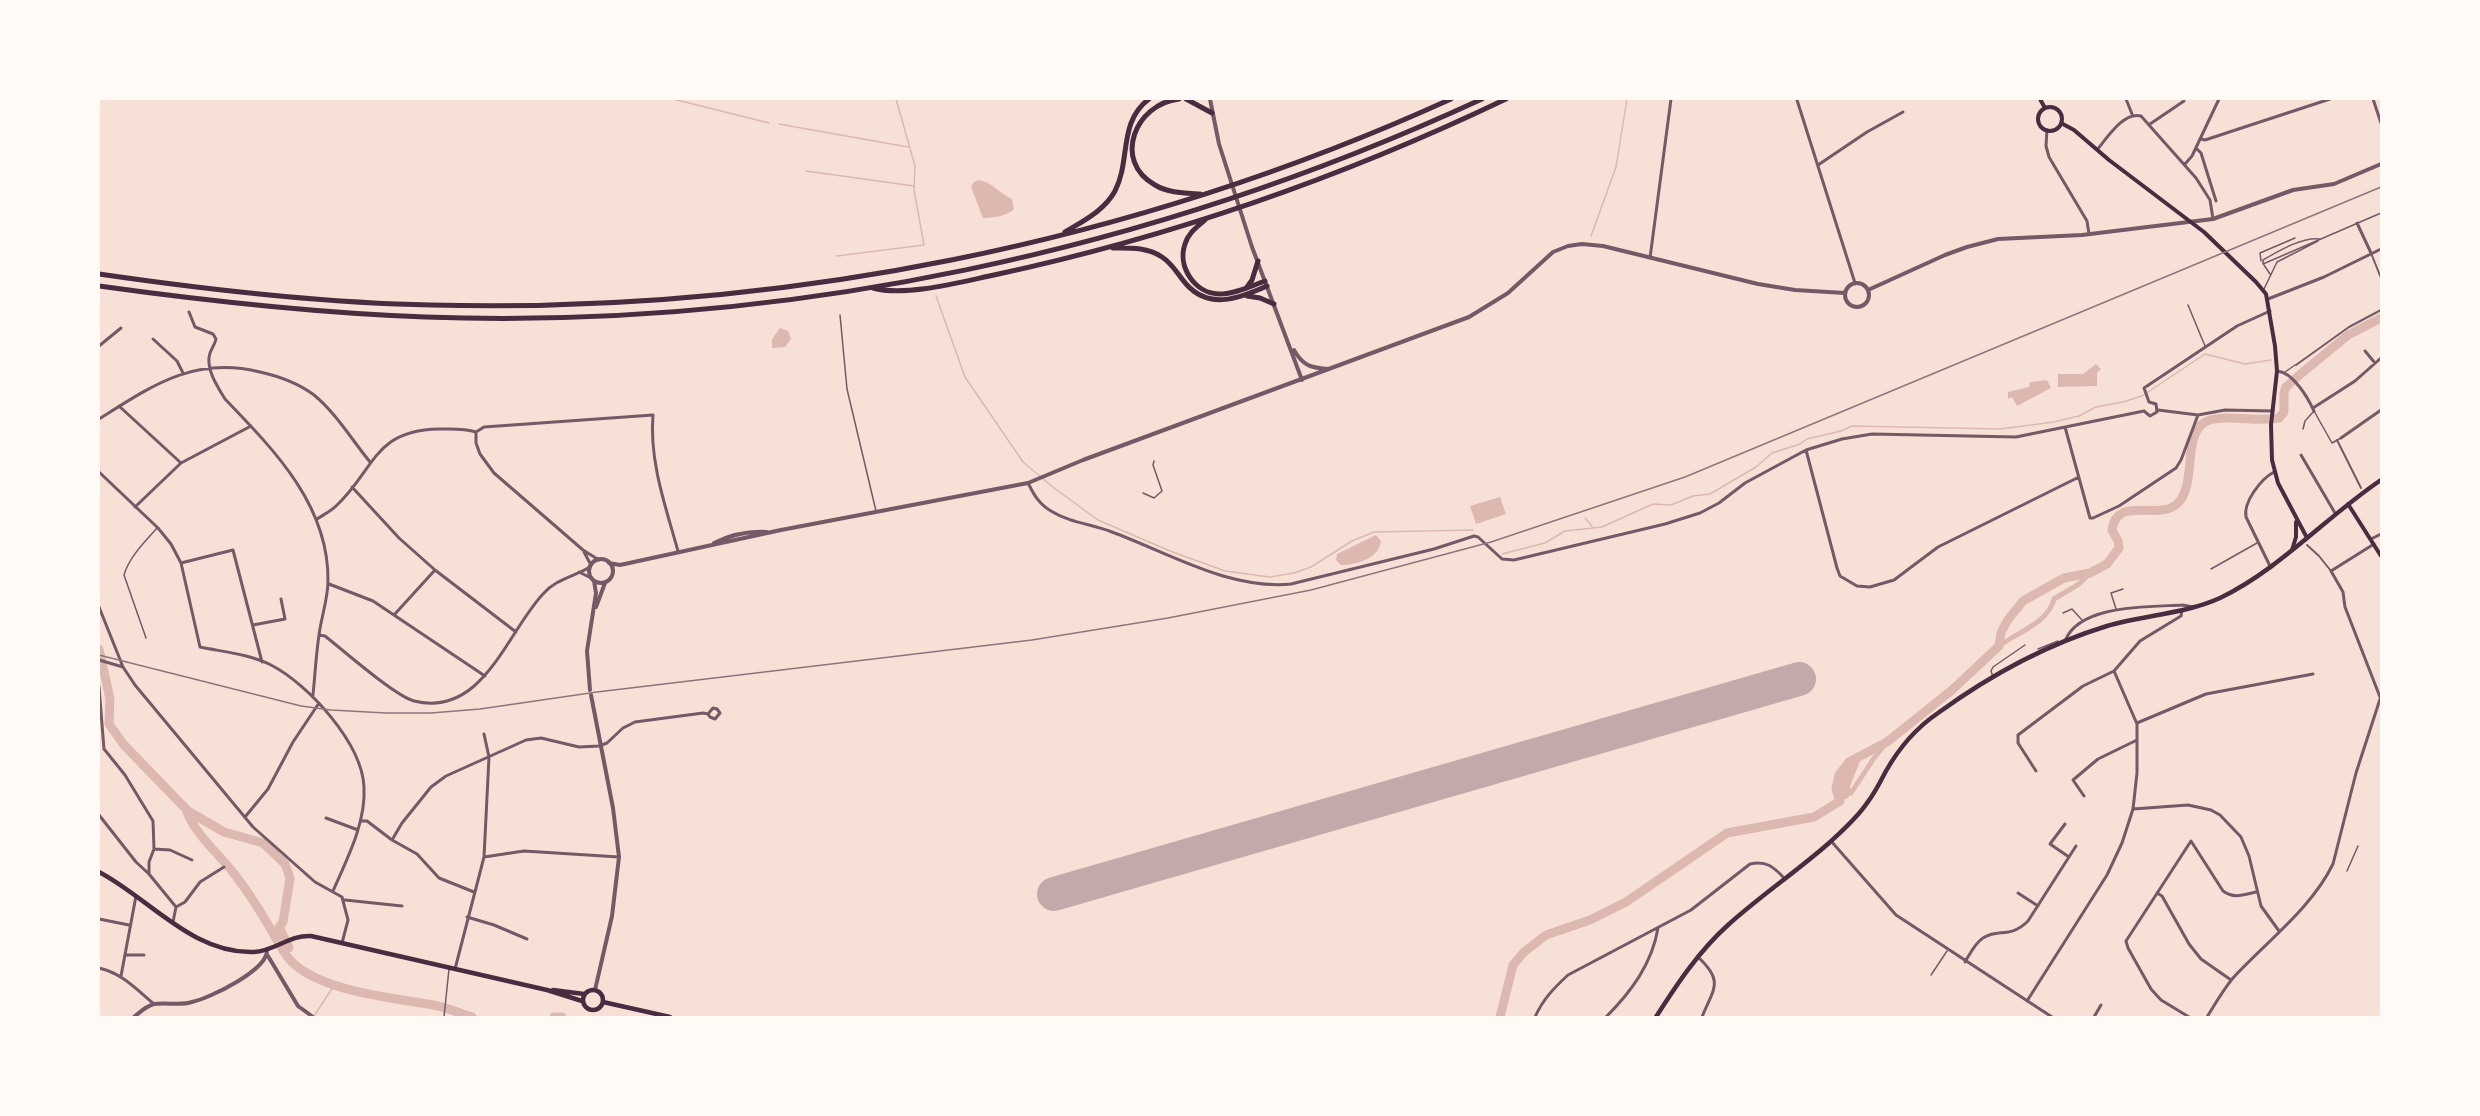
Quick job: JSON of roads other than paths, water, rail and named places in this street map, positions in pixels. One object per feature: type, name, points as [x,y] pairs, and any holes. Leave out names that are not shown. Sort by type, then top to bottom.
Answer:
[{"type":"highway","points":[[1059,236],[1092,215],[1110,198],[1120,179],[1127,130],[1132,119],[1149,99]]},
{"type":"highway","points":[[1179,99],[1156,107],[1140,122],[1134,132],[1133,154],[1142,173],[1154,185],[1170,191],[1204,195]]},
{"type":"highway","points":[[1186,99],[1212,113]]},
{"type":"highway","points":[[99,274],[289,297],[460,306],[624,302],[726,294],[848,279],[977,255],[1059,236],[1204,195],[1297,162],[1451,99]]},
{"type":"highway","points":[[99,286],[278,308],[439,317],[555,317],[654,313],[848,291],[977,268],[1060,248],[1218,203],[1374,146],[1482,99]]},
{"type":"highway","points":[[871,287],[885,291],[956,283],[1102,249],[1207,218],[1361,162],[1506,99]]},
{"type":"highway","points":[[1207,218],[1190,234],[1184,245],[1183,263],[1186,272],[1196,285],[1214,294],[1227,294],[1266,283]]},
{"type":"highway","points":[[1102,249],[1137,248],[1153,253],[1169,263],[1187,285],[1202,297],[1217,301],[1242,296],[1266,283]]},
{"type":"highway","points":[[1247,287],[1252,280],[1258,261]]},
{"type":"highway","points":[[1242,296],[1260,298],[1274,304]]},
{"type":"main road","points":[[2040,99],[2045,108]]},
{"type":"main road","points":[[2051,107],[2058,110],[2061,123],[2055,129],[2047,130],[2041,126],[2038,119],[2041,111],[2051,107]]},
{"type":"main road","points":[[2061,123],[2204,232],[2264,291],[2270,311],[2277,371],[2271,425],[2271,454],[2274,472],[2306,536]]},
{"type":"main road","points":[[1656,1017],[1698,957],[1727,926],[1831,841],[1868,803],[1892,760],[1912,735],[1940,711],[1994,678],[2065,642],[2106,626],[2194,607],[2222,596],[2270,566],[2335,513],[2381,480]]},
{"type":"main road","points":[[2348,503],[2381,556]]},
{"type":"main road","points":[[2292,549],[2296,537],[2295,518]]},
{"type":"main road","points":[[99,872],[173,922],[200,938],[220,946],[246,952],[268,953],[290,938],[311,936],[548,990],[582,1001]]},
{"type":"main road","points":[[548,990],[584,994],[595,990],[601,993],[603,1002],[601,1008],[591,1011],[585,1007],[582,1001],[584,994]]},
{"type":"main road","points":[[603,1002],[668,1017]]},
{"type":"street","points":[[1210,99],[1226,165],[1258,261],[1302,380]]},
{"type":"street","points":[[1650,258],[1671,99]]},
{"type":"street","points":[[2126,99],[2132,114]]},
{"type":"street","points":[[2185,165],[2201,139],[2219,99]]},
{"type":"street","points":[[2201,139],[2205,140],[2237,131],[2330,99]]},
{"type":"street","points":[[2373,99],[2381,123]]},
{"type":"street","points":[[1797,100],[1855,283]]},
{"type":"street","points":[[2150,124],[2184,101]]},
{"type":"street","points":[[1817,165],[1867,132],[1903,112]]},
{"type":"street","points":[[2132,114],[2141,116],[2150,124],[2185,165],[2207,195],[2213,219]]},
{"type":"street","points":[[2097,150],[2132,114]]},
{"type":"street","points":[[2047,130],[2046,146],[2049,157],[2086,221],[2088,234]]},
{"type":"street","points":[[2196,148],[2201,153],[2216,201]]},
{"type":"street","points":[[1868,290],[1945,255],[1998,239],[2088,234],[2213,219],[2294,190],[2334,184],[2381,164]]},
{"type":"street","points":[[2357,223],[2381,279]]},
{"type":"street","points":[[612,571],[620,565],[678,551],[1028,483],[1072,464],[1481,312],[1508,293],[1545,258],[1568,246],[1588,244],[1758,284],[1795,290],[1845,293]]},
{"type":"street","points":[[2268,299],[2313,282],[2381,249]]},
{"type":"street","points":[[1855,283],[1862,284],[1868,290],[1869,297],[1866,303],[1857,307],[1848,303],[1845,293],[1848,286],[1855,283]]},
{"type":"street","points":[[2296,365],[2349,327],[2381,310]]},
{"type":"street","points":[[2149,402],[2144,388],[2237,327],[2270,311]]},
{"type":"street","points":[[189,312],[195,327],[213,334],[216,339],[209,354],[209,366],[225,399],[296,479],[317,519],[328,558],[328,584],[312,695]]},
{"type":"street","points":[[99,346],[121,328]]},
{"type":"street","points":[[153,339],[177,361],[183,373]]},
{"type":"street","points":[[1288,339],[1302,363],[1311,368],[1331,369]]},
{"type":"street","points":[[2365,351],[2375,363]]},
{"type":"street","points":[[2277,371],[2285,372],[2314,410],[2355,381],[2381,358]]},
{"type":"street","points":[[99,419],[183,373],[209,366],[248,369],[275,375],[314,395],[370,462]]},
{"type":"street","points":[[2149,402],[2155,403],[2158,410]]},
{"type":"street","points":[[1028,483],[1040,503],[1062,517],[1109,531],[1235,579],[1270,586],[1291,585],[1434,549],[1474,536],[1502,559],[1514,560],[1665,524],[1700,513],[1719,503],[1745,483],[1806,450],[1842,439],[1872,434],[2009,437],[2032,435],[2144,411],[2149,402]]},
{"type":"street","points":[[120,406],[181,464]]},
{"type":"street","points":[[2158,410],[2198,415],[2225,410],[2273,413]]},
{"type":"street","points":[[2144,411],[2147,415],[2152,416],[2158,410]]},
{"type":"street","points":[[2361,488],[2339,439],[2381,410]]},
{"type":"street","points":[[2066,427],[2090,518],[2113,510],[2176,468],[2198,415]]},
{"type":"street","points":[[317,519],[336,506],[370,462],[391,441],[408,434],[426,429],[465,429],[476,432],[484,427],[653,416],[651,436],[668,522],[678,551]]},
{"type":"street","points":[[135,507],[181,464],[251,426]]},
{"type":"street","points":[[476,432],[476,443],[480,454],[494,473],[583,550],[599,560],[620,565]]},
{"type":"street","points":[[1806,450],[1840,576],[1857,586],[1870,587],[1894,580],[1938,547],[2079,477]]},
{"type":"street","points":[[2301,455],[2335,513]]},
{"type":"street","points":[[99,472],[158,528],[171,544],[181,563],[200,647],[272,666],[316,698],[352,746],[360,762],[364,788],[361,820],[333,891]]},
{"type":"street","points":[[2270,566],[2246,517],[2245,509],[2264,478],[2274,472]]},
{"type":"street","points":[[352,487],[399,538],[435,570],[516,632]]},
{"type":"street","points":[[2331,571],[2381,534]]},
{"type":"street","points":[[2207,1017],[2231,980],[2320,887],[2333,864],[2356,773],[2380,698],[2345,607],[2343,592],[2331,571],[2307,545]]},
{"type":"street","points":[[181,563],[232,550],[262,662]]},
{"type":"street","points":[[583,550],[590,566],[596,593],[587,651],[590,693],[613,808],[619,857],[612,916],[595,990]]},
{"type":"street","points":[[319,635],[326,636],[413,701],[437,703],[454,698],[471,688],[485,675],[542,594],[567,576],[599,560]]},
{"type":"street","points":[[593,612],[605,582],[611,578],[612,571],[609,563]]},
{"type":"street","points":[[394,615],[435,570]]},
{"type":"street","points":[[579,572],[592,580],[605,582]]},
{"type":"street","points":[[328,584],[373,601],[485,675]]},
{"type":"street","points":[[253,625],[285,619],[282,599]]},
{"type":"street","points":[[2065,642],[2068,632],[2082,620],[2116,610],[2183,605],[2194,607]]},
{"type":"street","points":[[99,607],[123,667],[135,685],[263,837],[309,878],[345,900],[402,906]]},
{"type":"street","points":[[2036,771],[2018,743],[2018,735],[2083,686],[2114,671],[2140,641],[2181,616],[2182,610]]},
{"type":"street","points":[[99,660],[123,667]]},
{"type":"street","points":[[2027,1001],[2107,875],[2122,843],[2133,809],[2137,723],[2114,671]]},
{"type":"street","points":[[2137,723],[2205,694],[2313,674]]},
{"type":"street","points":[[99,687],[104,749],[125,775],[153,821],[154,849],[149,862],[149,874]]},
{"type":"street","points":[[245,817],[268,789],[293,742],[319,703]]},
{"type":"street","points":[[392,840],[402,823],[431,787],[446,776],[525,740],[541,738],[579,747],[599,746],[607,743],[623,728],[635,722],[708,714]]},
{"type":"street","points":[[452,968],[484,857],[489,757],[484,734]]},
{"type":"street","points":[[2084,796],[2073,780],[2098,759],[2137,740]]},
{"type":"street","points":[[2133,809],[2188,805],[2211,810],[2220,815],[2241,837],[2249,856],[2256,892],[2268,918],[2279,931]]},
{"type":"street","points":[[99,815],[176,907]]},
{"type":"street","points":[[326,818],[358,830]]},
{"type":"street","points":[[361,820],[367,821],[392,840],[417,854],[439,878],[474,892]]},
{"type":"street","points":[[2065,824],[2050,844],[2069,857]]},
{"type":"street","points":[[1831,841],[1893,912],[1965,962],[2052,1017]]},
{"type":"street","points":[[2189,1017],[2156,995],[2126,941],[2191,841],[2223,891],[2236,896],[2256,892]]},
{"type":"street","points":[[1965,962],[1980,939],[1989,935],[2019,930],[2028,921],[2076,846]]},
{"type":"street","points":[[154,849],[170,850],[192,860]]},
{"type":"street","points":[[484,857],[524,850],[619,857]]},
{"type":"street","points":[[1535,1017],[1541,1002],[1568,975],[1691,910],[1750,864],[1759,861],[1773,866],[1785,879]]},
{"type":"street","points":[[173,922],[176,907],[185,902],[200,882],[224,867]]},
{"type":"street","points":[[2018,893],[2038,906]]},
{"type":"street","points":[[2157,893],[2162,896],[2189,944],[2201,959],[2231,980]]},
{"type":"street","points":[[121,976],[135,896]]},
{"type":"street","points":[[342,943],[348,920],[345,900]]},
{"type":"street","points":[[467,917],[527,939]]},
{"type":"street","points":[[99,919],[129,925]]},
{"type":"street","points":[[1606,1017],[1631,990],[1646,967],[1656,942],[1658,928]]},
{"type":"street","points":[[134,1017],[154,1004],[192,1003],[211,996],[240,980],[268,953],[298,1006],[308,1016]]},
{"type":"street","points":[[125,955],[144,955]]},
{"type":"street","points":[[1698,957],[1716,979],[1715,990],[1702,1017]]},
{"type":"street","points":[[99,968],[121,976],[154,1004]]},
{"type":"street","points":[[2094,1017],[2101,1005]]},
{"type":"lane","points":[[2264,291],[2277,262],[2331,234],[2381,213]]},
{"type":"lane","points":[[2270,275],[2259,256],[2260,253],[2295,238]]},
{"type":"lane","points":[[2263,264],[2263,260],[2271,255],[2316,238],[2321,239]]},
{"type":"lane","points":[[2263,264],[2321,239]]},
{"type":"lane","points":[[2188,305],[2206,347]]},
{"type":"lane","points":[[840,315],[846,388],[876,512]]},
{"type":"lane","points":[[2285,372],[2296,365]]},
{"type":"lane","points":[[2303,429],[2305,421],[2314,410],[2332,443],[2339,439]]},
{"type":"lane","points":[[1143,493],[1154,498],[1162,491],[1153,465],[1154,461]]},
{"type":"lane","points":[[146,638],[124,575],[130,561],[158,528]]},
{"type":"lane","points":[[2211,569],[2257,542]]},
{"type":"lane","points":[[2116,610],[2111,593],[2123,589]]},
{"type":"lane","points":[[2063,613],[2072,609],[2082,620]]},
{"type":"lane","points":[[2038,649],[2055,641],[2065,642]]},
{"type":"lane","points":[[1994,678],[1991,671],[1993,667],[2025,645]]},
{"type":"lane","points":[[2347,872],[2358,846]]},
{"type":"lane","points":[[1930,975],[1948,950]]},
{"type":"lane","points":[[444,1016],[452,968]]},
{"type":"waterway","points":[[673,99],[769,123]]},
{"type":"waterway","points":[[837,256],[924,245],[914,190],[915,166],[896,99]]},
{"type":"waterway","points":[[1591,236],[1616,167],[1627,99]]},
{"type":"waterway","points":[[779,124],[908,147]]},
{"type":"waterway","points":[[806,171],[914,186]]},
{"type":"waterway","points":[[936,296],[965,377],[1023,462],[1098,520],[1170,551],[1225,571],[1270,577],[1294,573],[1311,567],[1352,541],[1374,532],[1473,530]]},
{"type":"waterway","points":[[1500,1017],[1513,965],[1524,952],[1546,935],[1590,920],[1626,902],[1727,833],[1814,817],[1840,801],[1836,789],[1839,775],[1849,762],[1887,742],[1952,690],[1999,646],[2001,633],[2007,621],[2023,601],[2064,578],[2090,573],[2107,564],[2119,548],[2112,530],[2116,519],[2122,513],[2161,510],[2178,503],[2184,495],[2187,484],[2194,438],[2198,429],[2205,422],[2220,418],[2279,418],[2284,412],[2286,387],[2348,335],[2381,318]]},
{"type":"waterway","points":[[1502,554],[1545,543],[1565,531],[1602,527],[1653,504],[1671,505],[1693,496],[1710,494],[1756,467],[1772,453],[1800,444],[1807,439],[1852,426],[2000,429],[2054,422],[2079,416],[2096,407],[2142,396],[2205,354],[2245,364],[2271,360]]},
{"type":"waterway","points":[[2305,365],[2309,367]]},
{"type":"waterway","points":[[1585,518],[1592,526]]},
{"type":"waterway","points":[[1999,646],[2039,621],[2051,607],[2054,599],[2079,584],[2090,573]]},
{"type":"waterway","points":[[99,649],[110,699],[109,724],[124,745],[186,809],[202,837],[232,870],[290,960],[303,971],[337,986],[357,992],[438,1006],[472,1017]]},
{"type":"waterway","points":[[1851,793],[1887,742]]},
{"type":"waterway","points":[[188,811],[224,832],[263,843],[285,864],[290,878],[283,922],[279,927],[289,948]]},
{"type":"waterway","points":[[314,1016],[335,984]]},
{"type":"waterway","points":[[554,1017],[562,1017]]},
{"type":"railway","points":[[99,655],[301,706],[386,713],[431,713],[480,709],[597,692],[1032,640],[1168,618],[1311,590],[1491,542],[1685,477],[2381,187]]}]
